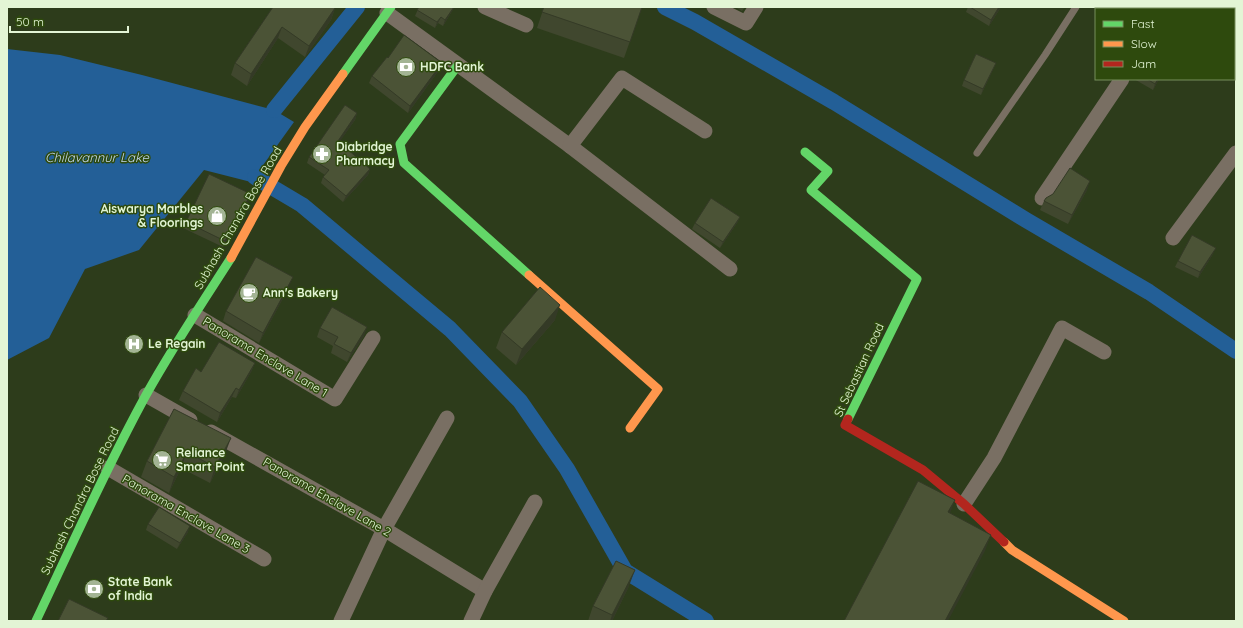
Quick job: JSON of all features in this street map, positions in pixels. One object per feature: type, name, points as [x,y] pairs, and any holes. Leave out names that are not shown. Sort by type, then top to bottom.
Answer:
[{"type":"street","points":[[485,7],[526,25]]},
{"type":"street","points":[[714,7],[746,23],[756,7]]},
{"type":"street","points":[[389,10],[458,65],[570,146],[730,269]]},
{"type":"street","name":"Subhash Chandra Bose Road","points":[[36,621],[108,468],[166,360],[233,254],[281,166],[305,127],[389,10]]},
{"type":"street","points":[[458,65],[400,144],[404,163],[658,389],[630,428]]},
{"type":"street","points":[[570,146],[622,78],[705,131]]},
{"type":"street","points":[[1042,198],[1121,80]]},
{"type":"street","name":"St Sebastian Road","points":[[805,152],[828,172],[811,190],[917,279],[845,425],[923,470],[964,504],[1012,550],[1124,621]]},
{"type":"street","points":[[1173,238],[1236,153]]},
{"type":"street","name":"Panorama Enclave Lane 1","points":[[195,315],[335,399],[373,338]]},
{"type":"street","points":[[964,504],[994,458],[1062,328],[1104,352]]},
{"type":"street","name":"Panorama Enclave Lane 2","points":[[146,395],[384,529],[485,591]]},
{"type":"street","points":[[341,621],[384,529],[447,418]]},
{"type":"street","name":"Panorama Enclave Lane 3","points":[[108,468],[264,559]]},
{"type":"street","points":[[471,621],[485,591],[535,502]]},
{"type":"lane","points":[[977,153],[1046,55],[1076,7]]},
{"type":"water","name":"Chilavannur Lake","points":[[7,49],[60,55],[142,75],[274,110],[294,122],[251,182],[204,170],[139,250],[85,269],[49,338],[7,360]]},
{"type":"building","points":[[273,7],[335,8],[309,46],[282,27],[251,74],[235,63]]},
{"type":"building","points":[[419,7],[454,7],[445,20],[441,17],[437,22],[417,10]]},
{"type":"building","points":[[544,7],[642,7],[630,42],[542,12]]},
{"type":"building","points":[[970,7],[999,7],[991,20]]},
{"type":"building","points":[[404,35],[442,63],[410,106],[372,76],[387,57],[388,58]]},
{"type":"building","points":[[976,54],[996,63],[983,89],[964,80]]},
{"type":"building","points":[[1149,80],[1157,80],[1155,84]]},
{"type":"building","points":[[345,105],[357,113],[338,141],[370,169],[346,196],[323,177],[329,170],[309,157]]},
{"type":"building","points":[[1070,168],[1090,181],[1072,215],[1044,201],[1053,194]]},
{"type":"building","points":[[209,174],[251,194],[225,241],[186,222]]},
{"type":"building","points":[[711,198],[740,217],[723,242],[695,223]]},
{"type":"building","points":[[1192,235],[1216,248],[1200,272],[1178,261]]},
{"type":"building","points":[[256,257],[293,277],[263,333],[226,311]]},
{"type":"building","points":[[540,287],[560,305],[522,349],[502,332]]},
{"type":"building","points":[[332,307],[367,327],[351,353],[334,344],[338,337],[320,328]]},
{"type":"building","points":[[219,342],[255,363],[239,390],[236,388],[220,413],[183,391],[196,368],[201,372]]},
{"type":"building","points":[[174,409],[231,438],[215,467],[187,452],[174,477],[147,461]]},
{"type":"building","points":[[918,481],[955,500],[948,512],[991,535],[945,621],[844,621]]},
{"type":"building","points":[[159,507],[190,526],[180,543],[148,524]]},
{"type":"building","points":[[616,561],[635,570],[612,615],[593,606]]},
{"type":"building","points":[[69,599],[108,618],[106,621],[58,621]]},
{"type":"waterway","points":[[274,110],[357,7]]},
{"type":"waterway","points":[[665,7],[695,22],[834,102],[1026,220],[1149,292],[1236,351]]},
{"type":"waterway","points":[[255,177],[302,205],[450,329],[520,401],[567,469],[625,571],[706,621]]},
{"type":"traffic: fast","points":[[343,74],[391,7]]},
{"type":"traffic: fast","points":[[458,65],[400,144],[404,163],[529,275]]},
{"type":"traffic: fast","points":[[805,152],[828,171],[811,190],[917,279],[848,419]]},
{"type":"traffic: fast","points":[[36,621],[103,479],[146,395],[231,258]]},
{"type":"traffic: slow","points":[[231,258],[281,166],[305,127],[343,74]]},
{"type":"traffic: slow","points":[[529,275],[658,389],[630,428]]},
{"type":"traffic: slow","points":[[1004,542],[1012,550],[1124,621]]},
{"type":"traffic: jam","points":[[848,419],[845,425],[923,470],[964,504],[1004,542]]},
{"type":"place","name":"HDFC Bank","points":[[406,67]]},
{"type":"place","name":"Diabridge Pharmacy","points":[[322,154]]},
{"type":"place","name":"Aiswarya Marbles & Floorings","points":[[217,216]]},
{"type":"place","name":"Ann's Bakery","points":[[249,293]]},
{"type":"place","name":"Le Regain","points":[[134,344]]},
{"type":"place","name":"Reliance Smart Point","points":[[162,460]]},
{"type":"place","name":"State Bank of India","points":[[94,589]]}]
